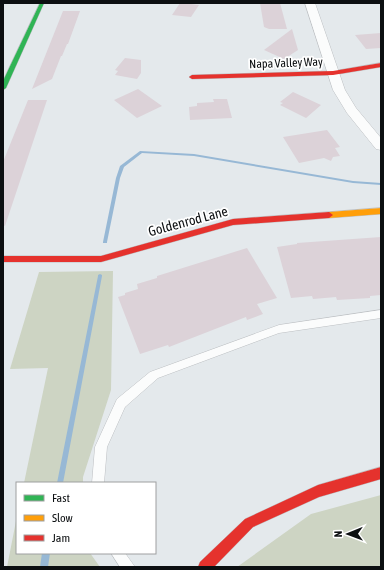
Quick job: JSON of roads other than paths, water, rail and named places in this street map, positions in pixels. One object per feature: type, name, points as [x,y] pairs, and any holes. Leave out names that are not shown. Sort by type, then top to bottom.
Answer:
[{"type":"street","points":[[3,88],[42,3]]},
{"type":"street","points":[[310,3],[339,90],[351,110],[381,146]]},
{"type":"street","name":"Napa Valley Way","points":[[192,77],[333,73],[381,65]]},
{"type":"street","name":"Goldenrod Lane","points":[[3,259],[100,259],[232,222],[381,211]]},
{"type":"street","points":[[205,567],[249,523],[318,491],[381,473]]},
{"type":"lane","points":[[98,482],[101,447],[121,403],[154,374],[278,330],[381,314]]},
{"type":"lane","points":[[118,554],[128,567]]},
{"type":"waterway","points":[[105,242],[118,178],[122,166],[141,152],[194,155],[353,182],[381,184]]},
{"type":"waterway","points":[[60,482],[100,276]]},
{"type":"waterway","points":[[44,567],[46,554]]}]
